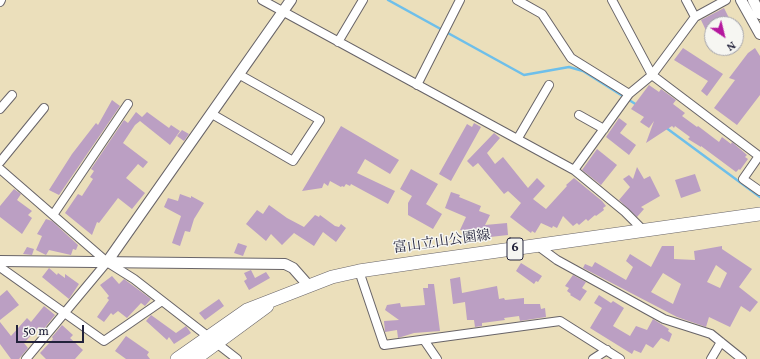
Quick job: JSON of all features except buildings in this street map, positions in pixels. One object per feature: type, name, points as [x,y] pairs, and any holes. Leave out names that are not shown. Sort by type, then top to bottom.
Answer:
[{"type":"main road","name":"富山立山公園線","points":[[177,359],[213,339],[274,300],[308,285],[359,271],[760,214]]},
{"type":"main road","name":"富山立山公園線","points":[[195,359],[213,339]]},
{"type":"street","points":[[262,0],[417,85],[518,138],[574,170],[625,212],[643,230]]},
{"type":"street","points":[[26,359],[107,262],[240,75],[291,0]]},
{"type":"street","points":[[338,42],[363,0]]},
{"type":"street","points":[[417,85],[460,0]]},
{"type":"street","points":[[517,0],[542,14],[571,58],[628,94]]},
{"type":"street","points":[[612,0],[652,75],[759,156],[743,179],[760,191]]},
{"type":"street","points":[[686,0],[695,17]]},
{"type":"street","points":[[574,170],[628,94],[652,75],[695,17],[726,0]]},
{"type":"street","points":[[742,0],[760,34]]},
{"type":"street","points":[[752,0],[760,14]]},
{"type":"street","points":[[212,114],[293,161],[320,120],[240,75]]},
{"type":"street","points":[[518,138],[549,85]]},
{"type":"street","points":[[0,109],[12,95]]},
{"type":"street","points":[[53,215],[128,104]]},
{"type":"street","points":[[0,162],[44,108]]},
{"type":"street","points":[[579,115],[604,129]]},
{"type":"street","points":[[0,169],[107,262],[134,279],[213,339],[236,359]]},
{"type":"street","points":[[538,246],[557,260],[664,319],[711,334],[742,359]]},
{"type":"street","points":[[0,261],[285,264],[293,268],[308,285]]},
{"type":"street","points":[[0,267],[104,341],[162,301]]},
{"type":"street","points":[[359,271],[384,344],[560,322],[620,359]]},
{"type":"street","points":[[424,340],[437,359]]},
{"type":"street","points":[[711,359],[721,342]]},
{"type":"street","points":[[594,359],[607,350]]},
{"type":"waterway","points":[[388,0],[524,75],[569,67],[583,71],[637,105]]},
{"type":"waterway","points":[[665,127],[760,197]]}]
